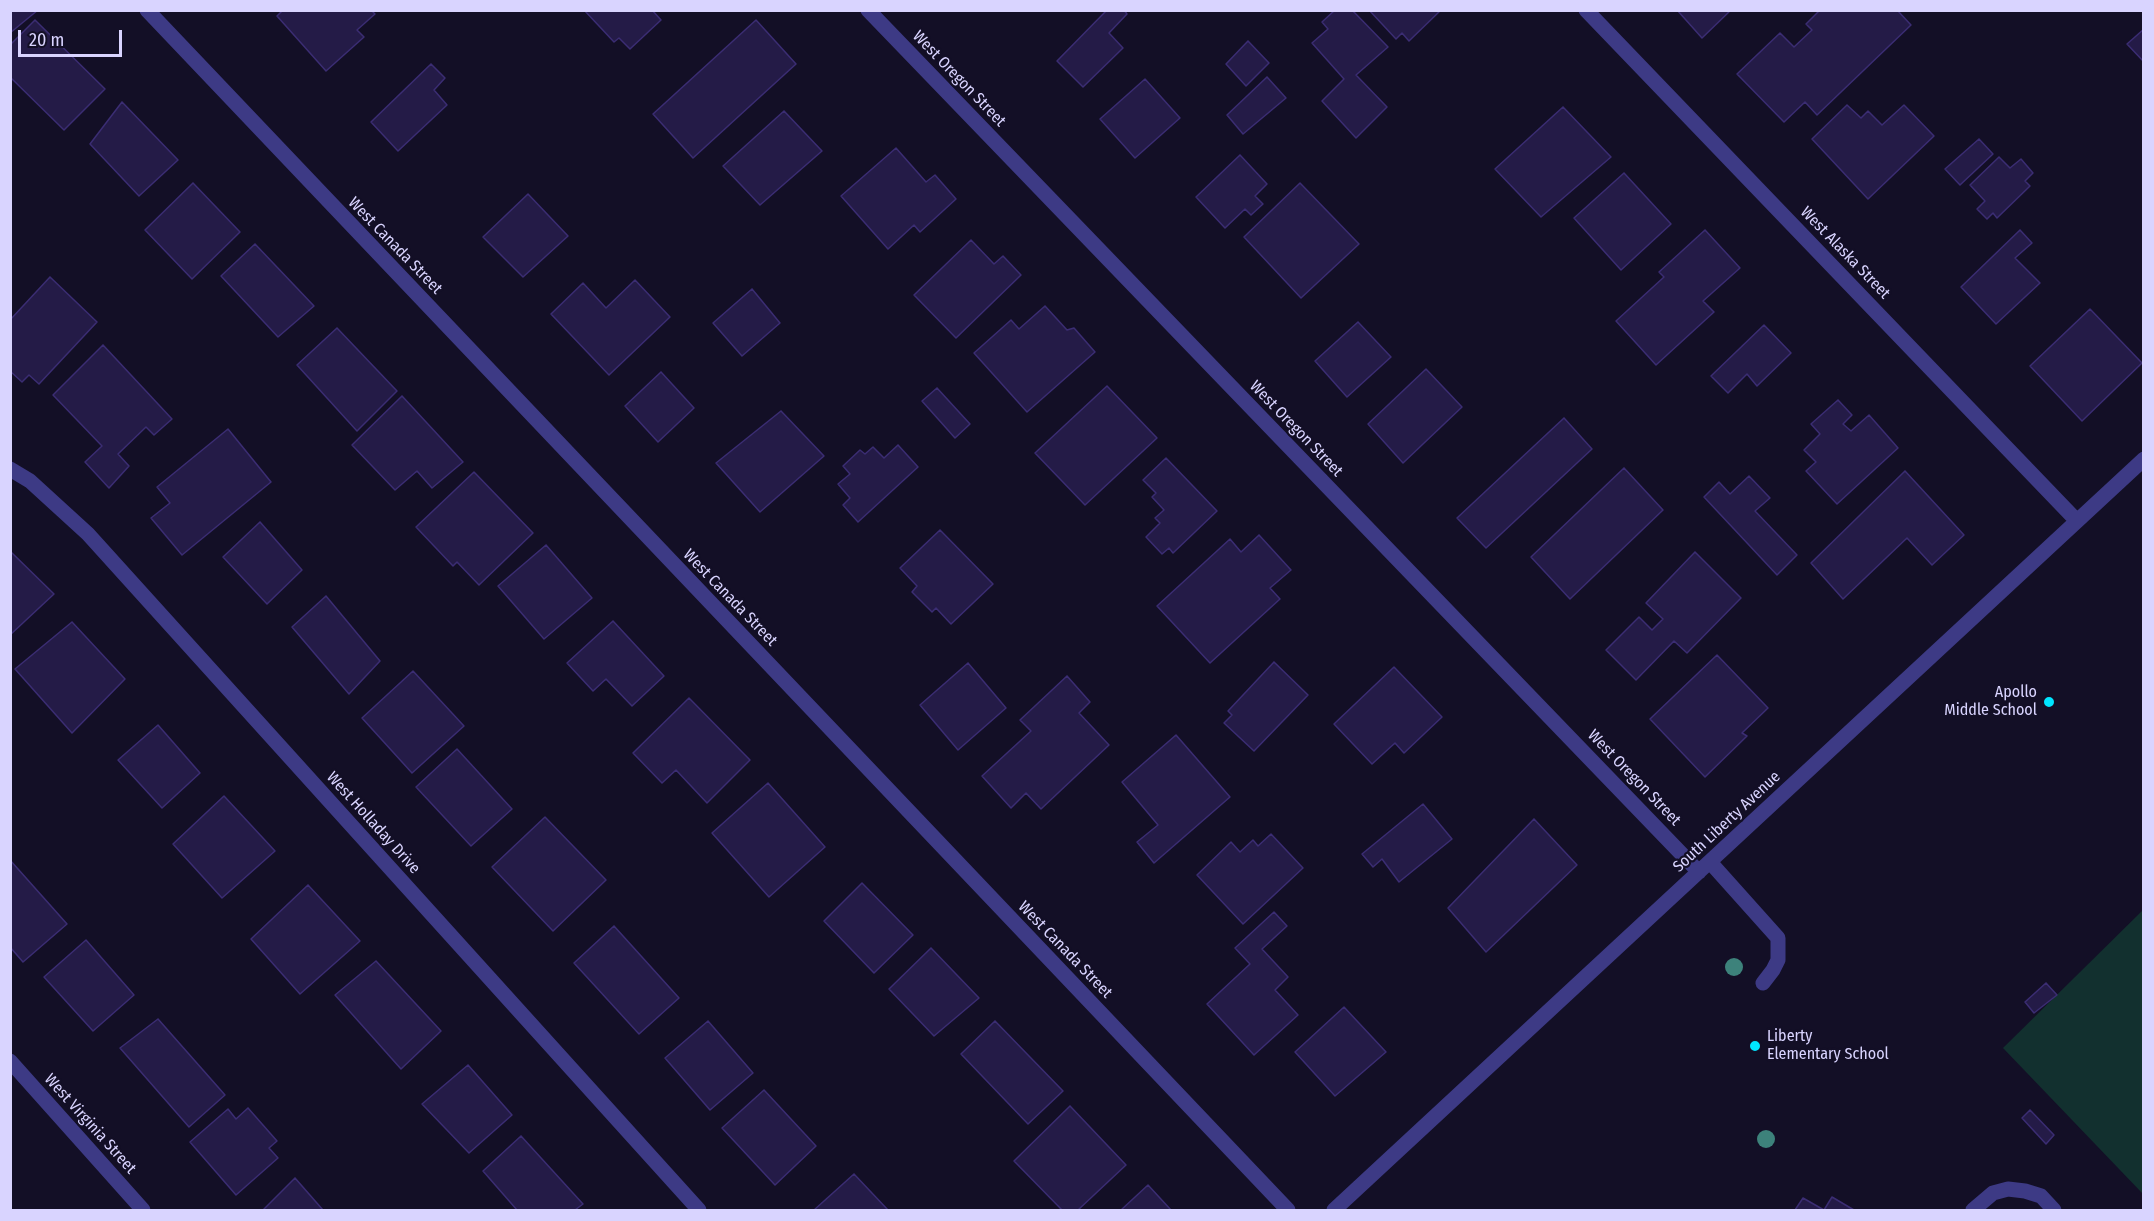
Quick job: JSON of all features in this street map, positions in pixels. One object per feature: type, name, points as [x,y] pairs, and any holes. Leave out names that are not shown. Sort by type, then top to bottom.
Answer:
[{"type":"street","name":"West Canada Street","points":[[147,10],[1288,1210]]},
{"type":"street","name":"West Oregon Street","points":[[868,10],[1704,867],[1778,938],[1778,960],[1763,983]]},
{"type":"street","name":"West Alaska Street","points":[[1586,10],[2078,520]]},
{"type":"street","name":"South Liberty Avenue","points":[[1334,1210],[2144,459]]},
{"type":"street","name":"West Holladay Drive","points":[[10,469],[30,481],[88,534],[699,1210]]},
{"type":"street","name":"West Virginia Street","points":[[10,1061],[143,1210]]},
{"type":"street","points":[[1973,1210],[1993,1193],[2008,1189],[2041,1196],[2054,1210]]},
{"type":"green space","points":[[2143,910],[2143,1194],[2003,1048]]},
{"type":"building","points":[[10,10],[38,10],[10,33]]},
{"type":"building","points":[[283,10],[371,10],[375,14],[357,30],[364,37],[326,71],[277,16]]},
{"type":"building","points":[[584,10],[652,10],[661,20],[630,49],[619,38],[614,42]]},
{"type":"building","points":[[1107,10],[1124,10],[1127,14],[1109,33],[1123,48],[1083,87],[1057,61]]},
{"type":"building","points":[[1335,10],[1352,10],[1388,47],[1356,75],[1387,107],[1356,138],[1322,101],[1344,79],[1312,43],[1328,29],[1322,22]]},
{"type":"building","points":[[1369,10],[1441,10],[1409,41],[1402,33],[1396,39]]},
{"type":"building","points":[[1677,10],[1731,10],[1702,38]]},
{"type":"building","points":[[1820,10],[1897,10],[1911,25],[1817,115],[1805,102],[1784,122],[1737,74],[1780,33],[1794,47],[1812,30],[1806,24]]},
{"type":"building","points":[[35,20],[105,89],[64,130],[10,77],[10,45]]},
{"type":"building","points":[[756,20],[796,64],[693,158],[653,114]]},
{"type":"building","points":[[2144,29],[2144,62],[2127,44]]},
{"type":"building","points":[[1248,41],[1269,63],[1246,86],[1226,64]]},
{"type":"building","points":[[431,64],[445,78],[434,90],[447,105],[398,151],[371,122]]},
{"type":"building","points":[[1267,77],[1286,98],[1243,134],[1227,115]]},
{"type":"building","points":[[1145,79],[1180,118],[1135,158],[1100,119]]},
{"type":"building","points":[[122,102],[178,160],[139,196],[90,144]]},
{"type":"building","points":[[1847,105],[1861,118],[1868,111],[1882,125],[1904,105],[1934,136],[1868,199],[1812,139]]},
{"type":"building","points":[[1563,107],[1611,157],[1541,217],[1495,169]]},
{"type":"building","points":[[784,111],[822,151],[760,205],[723,166]]},
{"type":"building","points":[[1979,139],[1993,154],[1960,185],[1945,169]]},
{"type":"building","points":[[896,148],[926,182],[935,175],[956,199],[920,232],[914,225],[888,249],[841,196]]},
{"type":"building","points":[[1240,155],[1267,184],[1255,196],[1263,204],[1251,215],[1245,209],[1225,228],[1196,197]]},
{"type":"building","points":[[1999,157],[2010,168],[2021,159],[2033,173],[2025,181],[2030,186],[1997,218],[1993,213],[1987,219],[1977,209],[1985,201],[1970,185]]},
{"type":"building","points":[[1624,173],[1671,224],[1621,270],[1574,218]]},
{"type":"building","points":[[193,183],[240,232],[192,279],[145,230]]},
{"type":"building","points":[[1300,183],[1359,244],[1301,298],[1244,237]]},
{"type":"building","points":[[528,194],[568,236],[523,277],[483,237]]},
{"type":"building","points":[[1705,230],[1740,268],[1703,301],[1714,312],[1656,365],[1616,321],[1664,277],[1659,272]]},
{"type":"building","points":[[2020,230],[2032,243],[2015,258],[2040,283],[1996,324],[1961,287]]},
{"type":"building","points":[[971,240],[994,264],[1003,256],[1021,275],[956,338],[914,295]]},
{"type":"building","points":[[255,244],[314,306],[278,337],[221,276]]},
{"type":"building","points":[[50,277],[97,322],[39,384],[29,375],[22,382],[10,371],[10,320]]},
{"type":"building","points":[[635,280],[670,317],[609,375],[551,314],[583,283],[606,308]]},
{"type":"building","points":[[752,289],[780,323],[742,356],[713,323]]},
{"type":"building","points":[[1045,306],[1067,330],[1074,328],[1095,352],[1027,412],[974,353],[1011,320],[1019,329]]},
{"type":"building","points":[[2090,309],[2142,363],[2082,421],[2030,366]]},
{"type":"building","points":[[1358,322],[1391,357],[1347,397],[1315,361]]},
{"type":"building","points":[[1764,325],[1791,353],[1757,386],[1747,374],[1728,393],[1711,376]]},
{"type":"building","points":[[337,328],[397,391],[357,431],[297,365]]},
{"type":"building","points":[[103,345],[172,419],[154,435],[146,427],[118,454],[129,466],[109,488],[85,462],[102,446],[53,395]]},
{"type":"building","points":[[1426,369],[1462,407],[1403,463],[1368,424]]},
{"type":"building","points":[[661,372],[694,408],[658,442],[625,406]]},
{"type":"building","points":[[1107,386],[1157,438],[1085,505],[1035,453]]},
{"type":"building","points":[[937,388],[970,424],[955,438],[922,401]]},
{"type":"building","points":[[402,396],[463,462],[432,488],[417,471],[395,490],[352,445]]},
{"type":"building","points":[[1838,400],[1852,415],[1843,424],[1851,431],[1869,415],[1898,448],[1837,504],[1806,471],[1816,462],[1804,450],[1820,434],[1811,424]]},
{"type":"building","points":[[781,411],[824,456],[760,512],[716,463]]},
{"type":"building","points":[[1564,418],[1592,449],[1486,548],[1457,518]]},
{"type":"building","points":[[228,429],[271,482],[182,555],[151,518],[170,503],[157,487]]},
{"type":"building","points":[[898,445],[918,467],[858,522],[843,505],[850,498],[838,484],[850,474],[843,466],[860,450],[865,454],[873,447],[884,458]]},
{"type":"building","points":[[1166,458],[1217,511],[1173,553],[1169,548],[1162,554],[1146,537],[1160,523],[1155,518],[1164,510],[1152,497],[1156,493],[1143,480]]},
{"type":"building","points":[[1624,468],[1663,510],[1570,599],[1531,557]]},
{"type":"building","points":[[1905,471],[1964,535],[1932,565],[1907,538],[1843,599],[1811,563]]},
{"type":"building","points":[[474,472],[533,533],[479,585],[457,562],[453,566],[416,527]]},
{"type":"building","points":[[1749,476],[1770,498],[1755,511],[1797,555],[1777,575],[1704,497],[1719,482],[1730,494]]},
{"type":"building","points":[[260,522],[302,570],[267,604],[223,557]]},
{"type":"building","points":[[940,530],[993,584],[951,624],[936,608],[932,612],[912,592],[917,586],[900,568]]},
{"type":"building","points":[[1259,535],[1291,570],[1270,588],[1280,599],[1210,663],[1157,606],[1230,539],[1241,552]]},
{"type":"building","points":[[546,545],[592,598],[544,639],[498,586]]},
{"type":"building","points":[[10,551],[54,594],[10,635]]},
{"type":"building","points":[[1695,552],[1741,598],[1687,653],[1674,641],[1636,680],[1606,650],[1639,617],[1652,630],[1663,619],[1646,603]]},
{"type":"building","points":[[326,596],[380,661],[349,694],[292,627]]},
{"type":"building","points":[[613,621],[664,676],[632,706],[606,679],[593,691],[567,663]]},
{"type":"building","points":[[72,622],[125,679],[72,733],[15,669]]},
{"type":"building","points":[[1717,655],[1768,708],[1742,733],[1747,736],[1705,777],[1650,719]]},
{"type":"building","points":[[1274,662],[1308,695],[1254,751],[1224,723],[1232,715],[1228,711]]},
{"type":"building","points":[[968,663],[1006,708],[958,750],[920,705]]},
{"type":"building","points":[[1394,667],[1442,717],[1404,753],[1395,743],[1372,764],[1334,724]]},
{"type":"building","points":[[413,671],[464,726],[412,773],[362,718]]},
{"type":"building","points":[[1067,676],[1090,702],[1079,713],[1109,745],[1041,809],[1026,793],[1011,808],[982,776],[1031,731],[1020,720]]},
{"type":"building","points":[[689,698],[750,760],[707,803],[676,770],[662,783],[633,753]]},
{"type":"building","points":[[158,725],[200,773],[162,808],[118,760]]},
{"type":"building","points":[[1176,735],[1230,797],[1154,863],[1137,842],[1158,825],[1122,782]]},
{"type":"building","points":[[457,749],[512,809],[471,846],[416,787]]},
{"type":"building","points":[[768,783],[825,847],[769,897],[712,833]]},
{"type":"building","points":[[224,796],[275,851],[222,898],[173,844]]},
{"type":"building","points":[[1423,804],[1452,839],[1399,882],[1382,859],[1373,867],[1362,854]]},
{"type":"building","points":[[545,817],[606,880],[553,931],[492,867]]},
{"type":"building","points":[[1534,819],[1577,865],[1486,952],[1448,908]]},
{"type":"building","points":[[1271,834],[1303,868],[1243,924],[1197,875],[1231,842],[1240,852],[1253,840],[1258,846]]},
{"type":"building","points":[[10,860],[67,924],[23,962],[10,947]]},
{"type":"building","points":[[862,883],[913,935],[874,973],[824,921]]},
{"type":"building","points":[[308,885],[360,941],[300,994],[251,939]]},
{"type":"building","points":[[1274,912],[1287,926],[1262,949],[1288,977],[1275,990],[1298,1015],[1254,1055],[1207,1004],[1250,964],[1235,948]]},
{"type":"building","points":[[614,926],[679,998],[639,1034],[574,963]]},
{"type":"building","points":[[86,940],[134,995],[93,1031],[44,977]]},
{"type":"building","points":[[931,948],[979,998],[934,1036],[889,989]]},
{"type":"building","points":[[376,961],[441,1031],[401,1069],[335,995]]},
{"type":"building","points":[[2046,983],[2057,995],[2034,1013],[2025,1002]]},
{"type":"building","points":[[1344,1007],[1386,1052],[1335,1096],[1295,1052]]},
{"type":"building","points":[[158,1019],[225,1095],[189,1127],[120,1048]]},
{"type":"building","points":[[708,1021],[753,1073],[710,1110],[665,1058]]},
{"type":"building","points":[[995,1021],[1063,1091],[1028,1124],[961,1054]]},
{"type":"building","points":[[468,1065],[512,1115],[469,1153],[422,1104]]},
{"type":"building","points":[[764,1090],[816,1146],[775,1185],[722,1128]]},
{"type":"building","points":[[1070,1106],[1126,1165],[1078,1210],[1062,1210],[1014,1161]]},
{"type":"building","points":[[248,1108],[277,1141],[269,1148],[278,1158],[236,1195],[190,1142],[228,1109],[236,1119]]},
{"type":"building","points":[[2030,1110],[2054,1135],[2046,1144],[2022,1118]]},
{"type":"building","points":[[521,1136],[583,1204],[575,1210],[517,1210],[483,1171]]},
{"type":"building","points":[[854,1174],[888,1210],[814,1210]]},
{"type":"building","points":[[295,1178],[323,1210],[263,1210]]},
{"type":"building","points":[[1148,1185],[1171,1210],[1121,1210]]},
{"type":"building","points":[[1832,1197],[1854,1210],[1824,1210]]},
{"type":"building","points":[[1803,1198],[1824,1210],[1795,1210]]},
{"type":"place","name":"Apollo Middle School","points":[[2049,702]]},
{"type":"place","name":"Liberty Elementary School","points":[[1755,1046]]}]
